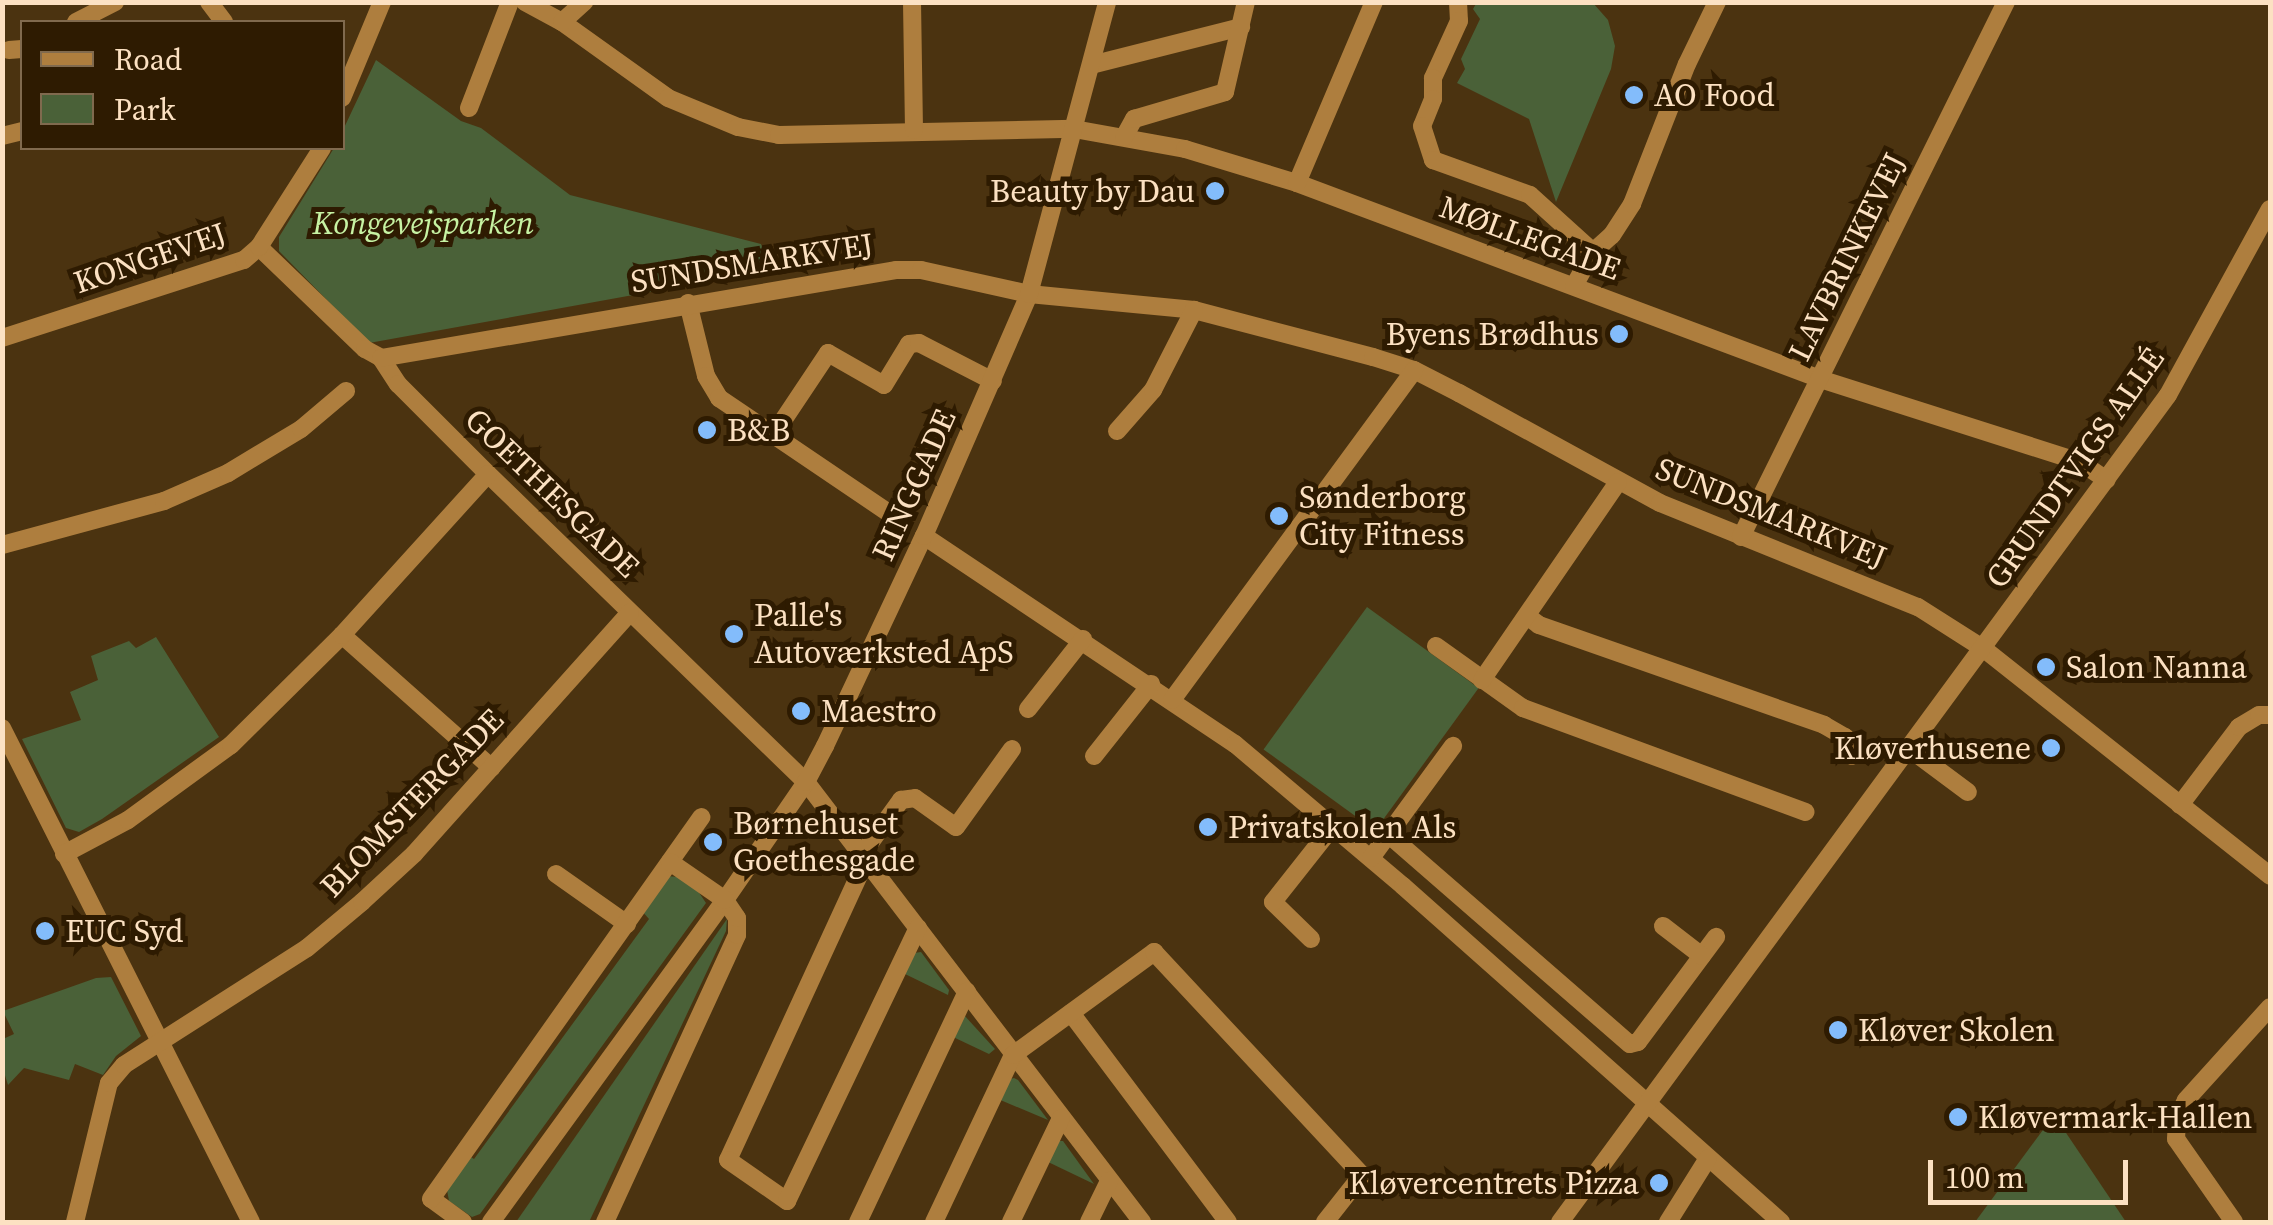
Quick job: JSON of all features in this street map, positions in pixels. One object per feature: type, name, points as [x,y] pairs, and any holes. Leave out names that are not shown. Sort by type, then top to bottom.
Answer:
[{"type":"street","points":[[80,20],[115,2]]},
{"type":"street","points":[[345,91],[382,2]]},
{"type":"street","points":[[468,108],[510,2]]},
{"type":"street","name":"MØLLEGADE","points":[[524,2],[562,22],[668,98],[703,116],[779,135],[1074,129],[1186,150],[1297,184],[1820,379],[2080,462],[2107,480]]},
{"type":"street","points":[[562,22],[584,2]]},
{"type":"street","points":[[912,2],[914,130]]},
{"type":"street","points":[[1124,137],[1134,119],[1224,92],[1246,2]]},
{"type":"street","points":[[1297,184],[1374,2]]},
{"type":"street","points":[[1458,2],[1459,20],[1433,78],[1433,99],[1422,126],[1433,160],[1530,195],[1592,252]]},
{"type":"street","points":[[1574,286],[1592,252],[1612,236],[1632,204],[1687,64],[1717,2]]},
{"type":"street","name":"LAVBRINKEVEJ","points":[[1741,538],[2006,2]]},
{"type":"street","name":"RINGGADE","points":[[491,1222],[806,782],[924,536],[1029,294],[1109,4]]},
{"type":"street","points":[[1091,64],[1241,26]]},
{"type":"street","name":"KONGEVEJ","points":[[2,338],[226,269],[259,247],[321,150]]},
{"type":"street","name":"GRUNDTVIGS ALLÉ","points":[[1560,1222],[2168,395],[2270,209]]},
{"type":"street","name":"GOETHESGADE","points":[[259,247],[365,349],[381,358],[398,384],[488,474],[806,782],[1142,1222]]},
{"type":"street","name":"SUNDSMARKVEJ","points":[[381,358],[688,303],[896,270],[920,270],[1029,294],[1194,310],[1414,370],[1618,482],[1741,538],[1880,589],[1984,649],[2270,876]]},
{"type":"street","points":[[688,303],[706,376],[719,398],[896,518]]},
{"type":"street","points":[[1117,431],[1153,390],[1194,310]]},
{"type":"street","points":[[772,436],[828,353],[884,384],[910,344],[918,344],[994,381]]},
{"type":"street","points":[[1172,700],[1414,370]]},
{"type":"street","points":[[2,545],[180,494],[228,472],[300,429],[346,390]]},
{"type":"street","points":[[64,854],[128,820],[180,784],[281,699],[488,474]]},
{"type":"street","points":[[1482,680],[1618,482]]},
{"type":"street","points":[[924,536],[1236,744],[1781,1222]]},
{"type":"street","name":"BLOMSTERGADE","points":[[75,1222],[109,1083],[134,1056],[320,936],[414,854],[630,612]]},
{"type":"street","points":[[1526,616],[1539,625],[1824,725],[1845,738],[1852,756]]},
{"type":"street","points":[[342,635],[492,768]]},
{"type":"street","points":[[1028,709],[1083,639]]},
{"type":"street","points":[[1436,646],[1523,708],[1805,812]]},
{"type":"street","points":[[1094,756],[1151,684]]},
{"type":"street","points":[[2180,805],[2239,727],[2270,715]]},
{"type":"street","points":[[2,728],[251,1222]]},
{"type":"street","points":[[1370,858],[1454,746]]},
{"type":"street","points":[[918,928],[787,1201],[728,1160],[864,857],[902,800],[915,798],[956,828],[1012,749]]},
{"type":"street","points":[[1910,749],[1968,792]]},
{"type":"street","points":[[463,1222],[431,1199],[701,817]]},
{"type":"street","points":[[1312,940],[1273,902],[1333,826]]},
{"type":"street","points":[[1388,834],[1630,1044],[1638,1042],[1716,937]]},
{"type":"street","points":[[605,1222],[737,936],[737,918],[724,900],[670,862]]},
{"type":"street","points":[[556,874],[627,924]]},
{"type":"street","points":[[1663,926],[1702,956]]},
{"type":"street","points":[[934,1222],[1013,1055],[1154,952],[1362,1175],[1325,1222]]},
{"type":"street","points":[[858,1222],[967,990]]},
{"type":"street","points":[[2234,1222],[2176,1139],[2177,1118],[2186,1100],[2270,1007]]},
{"type":"street","points":[[1071,1014],[1228,1222]]},
{"type":"street","points":[[1012,1222],[1061,1118]]},
{"type":"street","points":[[1668,1222],[1708,1158]]},
{"type":"street","points":[[1090,1222],[1109,1181]]},
{"type":"green space","points":[[1477,2],[1593,3],[1608,20],[1615,46],[1611,69],[1556,202],[1529,119],[1457,83],[1465,69],[1461,59],[1480,19],[1473,9]]},
{"type":"green space","name":"Kongevejsparken","points":[[376,60],[461,121],[481,128],[570,195],[761,244],[771,270],[369,343],[279,251],[279,237],[333,150],[345,150],[345,126]]},
{"type":"green space","points":[[1367,607],[1479,688],[1375,831],[1264,749]]},
{"type":"green space","points":[[156,637],[219,737],[102,819],[79,832],[66,828],[22,739],[81,720],[70,692],[98,680],[91,656],[129,641],[136,648]]},
{"type":"green space","points":[[666,876],[679,877],[698,891],[706,903],[480,1214],[472,1217],[449,1201],[447,1190],[466,1154],[474,1159],[649,919],[641,910]]},
{"type":"green space","points":[[727,919],[726,931],[589,1222],[516,1222]]},
{"type":"green space","points":[[921,952],[949,990],[948,995],[903,973],[914,953]]},
{"type":"green space","points":[[111,977],[141,1036],[116,1056],[103,1075],[75,1064],[69,1080],[24,1068],[8,1085],[3,1069],[3,1039],[14,1034],[3,1011],[96,978]]},
{"type":"green space","points":[[964,1015],[995,1049],[989,1054],[951,1036]]},
{"type":"green space","points":[[1014,1078],[1048,1120],[998,1099],[1007,1080]]},
{"type":"green space","points":[[2054,1115],[2126,1222],[1975,1222]]},
{"type":"green space","points":[[1057,1141],[1063,1141],[1094,1184],[1046,1161]]},
{"type":"place","name":"AO Food","points":[[1634,95]]},
{"type":"place","name":"Beauty by Dau","points":[[1215,191]]},
{"type":"place","name":"Byens Brødhus","points":[[1619,334]]},
{"type":"place","name":"B&B","points":[[707,430]]},
{"type":"place","name":"Sønderborg City Fitness","points":[[1279,516]]},
{"type":"place","name":"Palle's Autoværksted ApS","points":[[734,634]]},
{"type":"place","name":"Salon Nanna","points":[[2046,667]]},
{"type":"place","name":"Maestro","points":[[801,711]]},
{"type":"place","name":"Kløverhusene","points":[[2051,748]]},
{"type":"place","name":"Privatskolen Als","points":[[1208,827]]},
{"type":"place","name":"Børnehuset Goethesgade","points":[[713,842]]},
{"type":"place","name":"EUC Syd","points":[[45,931]]},
{"type":"place","name":"Kløver Skolen","points":[[1838,1030]]},
{"type":"place","name":"Kløvermark-Hallen","points":[[1958,1117]]},
{"type":"place","name":"Kløvercentrets Pizza","points":[[1659,1183]]}]
